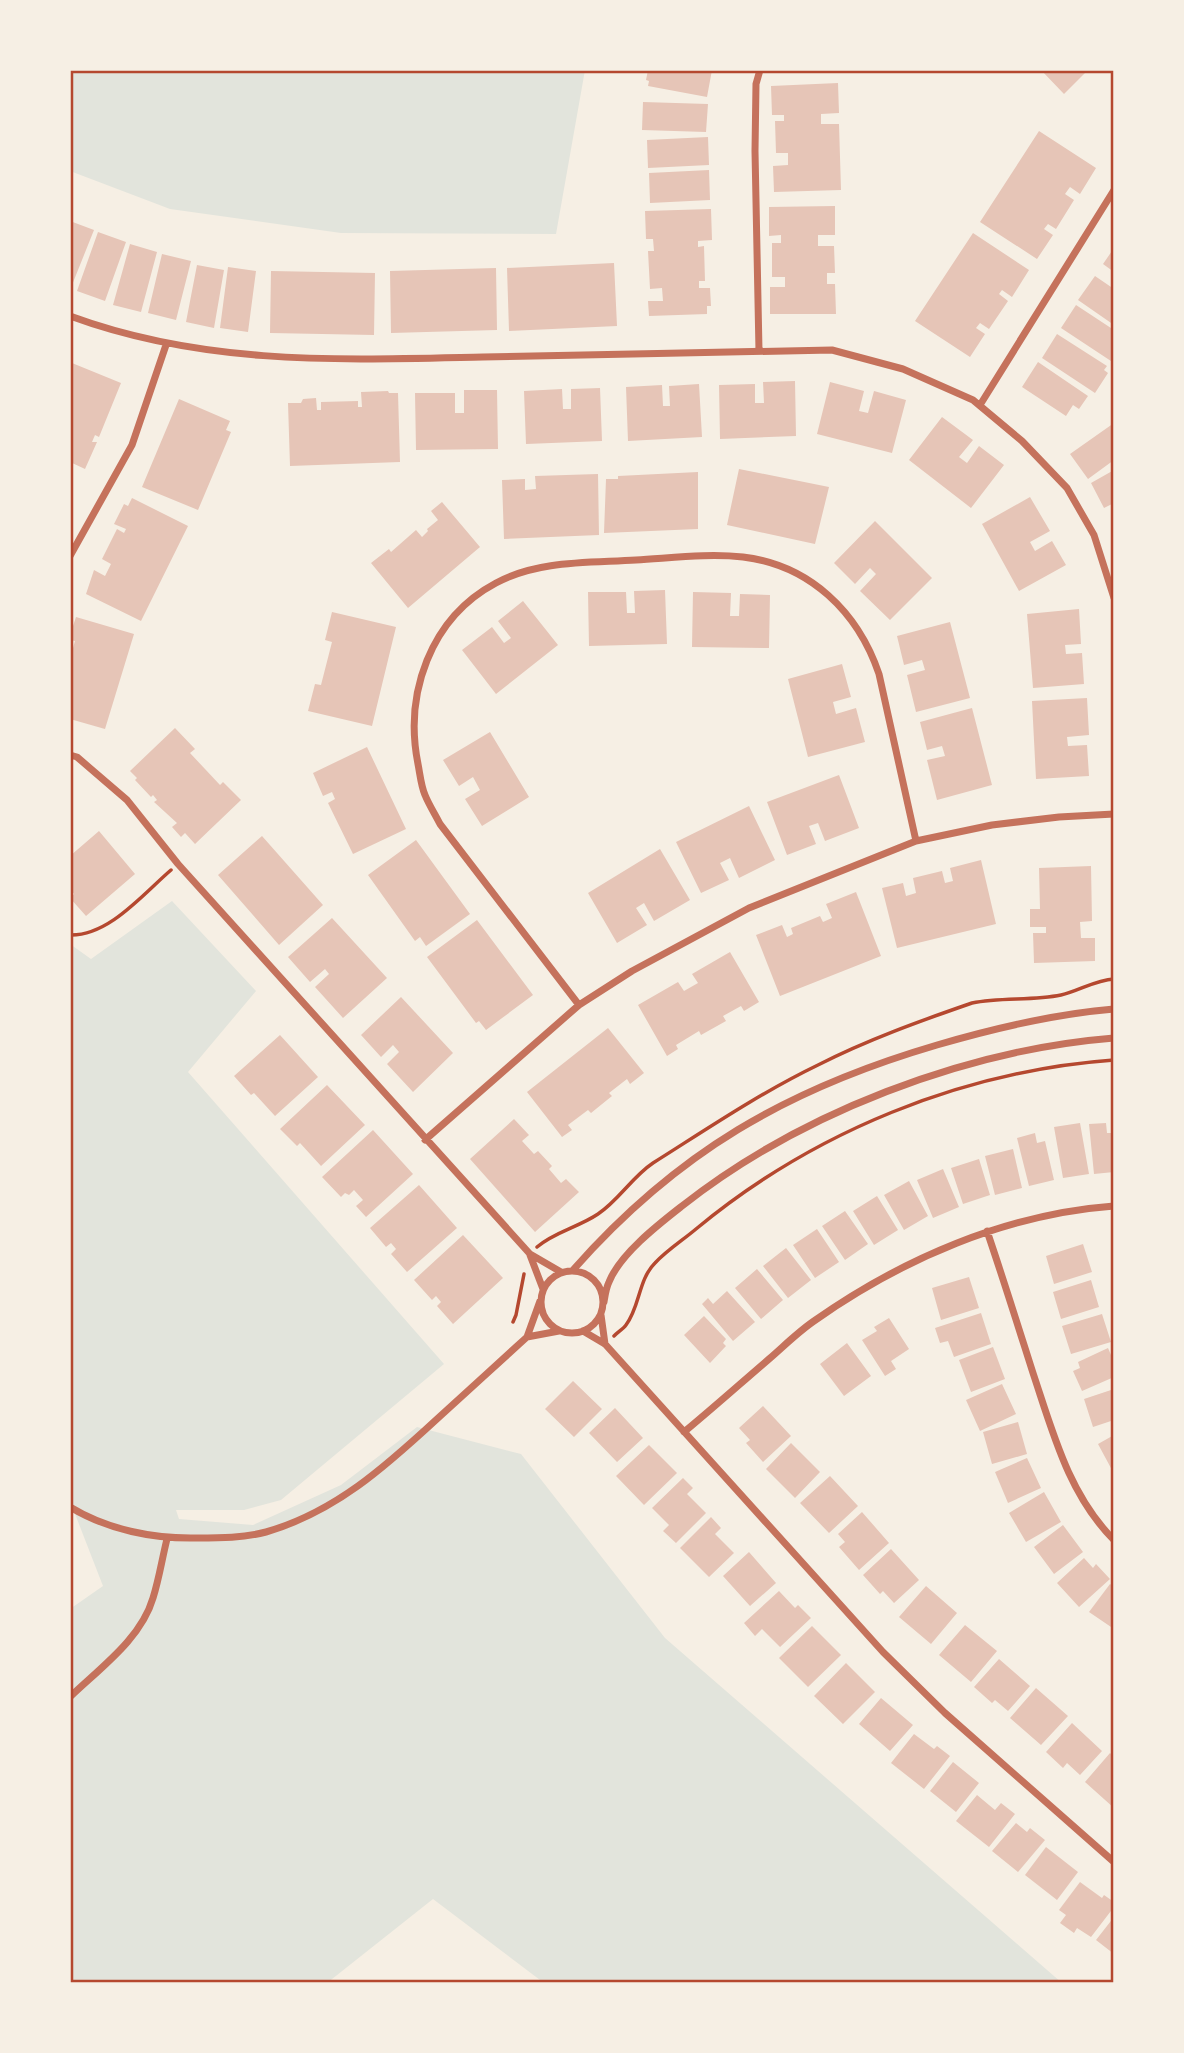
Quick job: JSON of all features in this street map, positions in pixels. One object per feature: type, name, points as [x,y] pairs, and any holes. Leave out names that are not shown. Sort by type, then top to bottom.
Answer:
[{"type":"street","points":[[759,351],[755,151],[756,84],[760,70]]},
{"type":"street","points":[[980,405],[1114,190]]},
{"type":"street","points":[[70,316],[132,337],[166,345],[240,355],[347,359],[832,350],[903,369],[980,405],[1022,441],[1067,488],[1094,535],[1114,598]]},
{"type":"street","points":[[70,556],[132,445],[166,345]]},
{"type":"street","points":[[579,1006],[440,824],[424,794],[416,755],[413,717],[416,690],[429,653],[448,622],[497,582],[522,572],[553,565],[724,555],[774,562],[801,575],[840,606],[871,650],[879,674],[916,841]]},
{"type":"street","points":[[70,755],[77,757],[127,800],[178,864],[425,1140],[530,1254],[561,1272]]},
{"type":"street","points":[[425,1140],[579,1006],[632,971],[749,908],[916,841],[992,825],[1114,814]]},
{"type":"street","points":[[573,1270],[643,1198],[694,1157],[801,1094],[853,1072],[964,1037],[1080,1012],[1114,1009]]},
{"type":"street","points":[[527,1337],[559,1331],[583,1331],[594,1325],[601,1315],[609,1282],[619,1265],[660,1223],[712,1182],[818,1121],[864,1100],[966,1066],[1018,1052],[1114,1038]]},
{"type":"street","points":[[684,1432],[812,1322],[857,1293],[914,1262],[987,1231],[1036,1218],[1114,1206]]},
{"type":"street","points":[[987,1231],[1059,1453],[1079,1495],[1102,1528],[1114,1540]]},
{"type":"street","points":[[530,1254],[543,1289]]},
{"type":"street","points":[[70,1507],[84,1516],[167,1539],[228,1538],[264,1533],[304,1519],[347,1495],[388,1464],[527,1337],[543,1289],[550,1279],[561,1272],[573,1270],[585,1273],[595,1280],[602,1290],[604,1303]]},
{"type":"street","points":[[540,1301],[542,1313],[559,1331]]},
{"type":"street","points":[[601,1315],[605,1344]]},
{"type":"street","points":[[583,1331],[605,1344],[892,1661],[945,1713],[1114,1862]]},
{"type":"street","points":[[70,1697],[128,1642],[144,1619],[153,1599],[167,1539]]},
{"type":"path","points":[[70,935],[94,932],[107,925],[178,864]]},
{"type":"path","points":[[605,1344],[627,1324],[643,1281],[655,1263],[727,1203],[799,1157],[852,1129],[939,1094],[1051,1068],[1114,1060]]},
{"type":"shaded area","points":[[70,70],[585,70],[556,234],[341,233],[170,209],[70,171]]},
{"type":"shaded area","points":[[172,901],[256,991],[188,1072],[444,1364],[281,1500],[244,1510],[176,1510],[179,1519],[253,1525],[341,1485],[417,1427],[521,1454],[665,1638],[1062,1983],[544,1983],[433,1899],[327,1983],[70,1983],[70,1609],[103,1586],[70,1501],[70,944],[91,959]]},
{"type":"building","points":[[648,70],[712,70],[707,97],[648,86]]},
{"type":"building","points":[[1041,70],[1088,70],[1064,94]]},
{"type":"building","points":[[838,83],[839,113],[821,114],[821,124],[839,124],[841,190],[774,192],[773,166],[788,165],[788,153],[776,153],[775,121],[784,121],[784,115],[772,115],[771,86]]},
{"type":"building","points":[[643,102],[708,104],[706,132],[642,130]]},
{"type":"building","points":[[1039,131],[1096,168],[1080,194],[1070,187],[1065,194],[1074,200],[1056,229],[1048,224],[1044,229],[1053,235],[1037,259],[980,222]]},
{"type":"building","points":[[708,137],[709,165],[648,168],[647,140]]},
{"type":"building","points":[[709,170],[710,200],[650,203],[649,173]]},
{"type":"building","points":[[835,206],[835,235],[818,235],[818,246],[834,246],[835,273],[827,273],[827,284],[835,284],[836,314],[770,314],[770,287],[785,287],[785,277],[772,277],[772,243],[781,243],[781,235],[769,236],[769,207]]},
{"type":"building","points":[[711,209],[712,240],[698,241],[698,247],[704,246],[705,281],[699,281],[699,288],[710,288],[711,306],[707,306],[707,314],[649,316],[648,301],[663,301],[662,288],[650,289],[648,251],[654,251],[653,239],[646,239],[645,211]]},
{"type":"building","points":[[70,221],[94,230],[70,290]]},
{"type":"building","points":[[98,232],[126,242],[105,301],[77,291]]},
{"type":"building","points":[[973,233],[1029,270],[1012,297],[1002,290],[999,294],[1008,301],[989,329],[980,323],[976,328],[985,334],[970,357],[915,321]]},
{"type":"building","points":[[130,244],[157,252],[141,312],[113,305]]},
{"type":"building","points":[[1114,248],[1114,272],[1103,264]]},
{"type":"building","points":[[162,254],[191,261],[176,320],[148,313]]},
{"type":"building","points":[[614,263],[617,326],[509,331],[507,268]]},
{"type":"building","points":[[197,265],[224,270],[214,328],[186,322]]},
{"type":"building","points":[[228,267],[256,271],[248,332],[220,328]]},
{"type":"building","points":[[496,268],[497,330],[391,333],[390,271]]},
{"type":"building","points":[[271,271],[375,273],[374,335],[270,333]]},
{"type":"building","points":[[1095,276],[1114,289],[1114,325],[1078,300]]},
{"type":"building","points":[[1076,305],[1114,330],[1114,363],[1061,328]]},
{"type":"building","points":[[1057,334],[1107,366],[1104,370],[1108,373],[1095,393],[1042,358]]},
{"type":"building","points":[[1038,362],[1088,396],[1079,409],[1073,405],[1066,416],[1022,387]]},
{"type":"building","points":[[72,363],[121,383],[99,437],[95,435],[92,442],[97,442],[85,469],[70,462]]},
{"type":"building","points":[[795,381],[796,436],[720,439],[719,385],[755,384],[755,403],[764,403],[763,382]]},
{"type":"building","points":[[830,382],[864,391],[859,411],[868,413],[874,391],[906,400],[892,453],[817,434]]},
{"type":"building","points":[[699,384],[702,437],[628,441],[626,387],[662,385],[663,406],[670,406],[669,386]]},
{"type":"building","points":[[600,388],[602,441],[526,444],[524,391],[562,389],[563,409],[571,409],[571,389]]},
{"type":"building","points":[[464,390],[497,390],[498,449],[416,450],[415,393],[455,393],[455,413],[464,413]]},
{"type":"building","points":[[361,392],[398,393],[400,462],[290,466],[288,403],[301,403],[303,399],[316,398],[317,410],[321,410],[321,402],[358,401],[358,407],[362,407]]},
{"type":"building","points":[[179,399],[230,421],[226,430],[231,432],[198,510],[142,487]]},
{"type":"building","points":[[942,417],[973,440],[959,457],[967,463],[979,446],[1004,465],[971,508],[909,460]]},
{"type":"building","points":[[1114,423],[1114,460],[1088,479],[1070,454]]},
{"type":"building","points":[[739,469],[829,487],[815,544],[727,525]]},
{"type":"building","points":[[1114,470],[1114,503],[1104,508],[1091,483]]},
{"type":"building","points":[[698,472],[698,529],[604,533],[606,479]]},
{"type":"building","points":[[598,474],[599,535],[504,539],[502,480],[525,479],[525,490],[536,489],[535,476]]},
{"type":"building","points":[[1030,497],[1050,531],[1030,542],[1035,551],[1052,541],[1066,565],[1019,591],[982,524]]},
{"type":"building","points":[[132,498],[188,526],[141,621],[86,594],[94,570],[105,576],[111,564],[102,559],[117,529],[124,533],[126,529],[114,524],[124,504],[128,506]]},
{"type":"building","points":[[442,502],[480,547],[408,608],[371,563],[389,549],[391,552],[416,530],[422,537],[438,520],[431,511]]},
{"type":"building","points":[[875,521],[932,578],[890,620],[860,591],[876,574],[870,568],[855,584],[834,563]]},
{"type":"building","points":[[665,590],[667,644],[589,646],[588,592],[626,592],[627,613],[635,613],[634,591]]},
{"type":"building","points":[[693,592],[731,593],[730,616],[739,616],[740,594],[770,595],[769,648],[692,647]]},
{"type":"building","points":[[523,601],[558,645],[496,694],[462,650],[492,627],[504,643],[511,638],[498,621]]},
{"type":"building","points":[[1079,609],[1081,644],[1065,645],[1066,654],[1082,653],[1084,684],[1033,688],[1027,614]]},
{"type":"building","points":[[332,612],[396,627],[372,726],[308,711],[315,684],[321,685],[332,642],[325,640]]},
{"type":"building","points":[[76,617],[134,634],[105,729],[70,719],[70,647],[73,648],[75,641],[70,640],[70,628],[72,629]]},
{"type":"building","points":[[950,622],[970,698],[916,712],[907,675],[925,670],[922,660],[904,665],[897,636]]},
{"type":"building","points":[[842,664],[851,697],[833,702],[836,714],[856,708],[865,742],[808,757],[788,679]]},
{"type":"building","points":[[1087,698],[1089,735],[1067,737],[1068,746],[1087,745],[1089,776],[1036,779],[1032,701]]},
{"type":"building","points":[[972,708],[992,785],[937,800],[927,760],[945,756],[942,746],[927,750],[920,722]]},
{"type":"building","points":[[175,728],[195,749],[190,753],[220,785],[223,782],[241,800],[195,844],[185,833],[181,837],[172,827],[177,823],[154,802],[157,800],[135,780],[137,778],[130,771]]},
{"type":"building","points":[[490,732],[529,797],[482,826],[465,799],[480,790],[473,777],[459,786],[443,760]]},
{"type":"building","points":[[367,747],[406,829],[353,854],[328,803],[335,799],[332,792],[323,796],[313,773]]},
{"type":"building","points":[[839,775],[859,828],[825,841],[818,823],[809,826],[816,844],[787,855],[767,802]]},
{"type":"building","points":[[749,806],[775,860],[739,878],[730,858],[720,863],[729,880],[701,893],[676,842]]},
{"type":"building","points":[[99,831],[135,874],[86,916],[70,898],[74,894],[70,889],[70,856]]},
{"type":"building","points":[[262,836],[323,905],[279,945],[218,875]]},
{"type":"building","points":[[416,840],[470,914],[426,946],[420,937],[415,941],[368,875]]},
{"type":"building","points":[[660,849],[690,900],[654,921],[644,903],[636,908],[647,925],[617,943],[588,893]]},
{"type":"building","points":[[981,860],[996,924],[897,948],[882,888],[903,883],[906,896],[916,893],[913,878],[942,871],[945,883],[953,881],[950,868]]},
{"type":"building","points":[[1091,866],[1092,921],[1080,922],[1081,938],[1095,938],[1095,961],[1034,963],[1033,933],[1046,933],[1046,927],[1030,927],[1030,909],[1040,909],[1039,868]]},
{"type":"building","points":[[856,892],[881,956],[780,996],[756,935],[782,925],[787,937],[793,934],[791,928],[820,916],[823,922],[832,918],[826,904]]},
{"type":"building","points":[[332,918],[387,978],[343,1018],[315,987],[329,974],[325,969],[310,982],[288,957]]},
{"type":"building","points":[[477,920],[533,995],[486,1030],[479,1021],[476,1023],[427,957]]},
{"type":"building","points":[[730,952],[759,1002],[744,1011],[741,1006],[723,1016],[726,1021],[701,1035],[699,1031],[676,1045],[678,1049],[667,1056],[638,1005],[678,982],[684,991],[698,983],[692,974]]},
{"type":"building","points":[[401,997],[453,1053],[413,1092],[387,1064],[399,1052],[393,1045],[381,1057],[361,1035]]},
{"type":"building","points":[[608,1028],[644,1073],[630,1084],[627,1079],[609,1093],[612,1096],[591,1113],[588,1110],[568,1125],[572,1130],[562,1137],[527,1092]]},
{"type":"building","points":[[280,1035],[318,1077],[275,1116],[234,1076]]},
{"type":"building","points":[[327,1085],[365,1125],[321,1166],[300,1143],[297,1146],[280,1129]]},
{"type":"building","points":[[514,1119],[529,1135],[522,1141],[534,1154],[538,1151],[552,1166],[549,1169],[561,1183],[566,1179],[579,1192],[535,1232],[470,1159]]},
{"type":"building","points":[[1080,1123],[1089,1174],[1063,1178],[1054,1127]]},
{"type":"building","points":[[1106,1123],[1107,1133],[1114,1133],[1114,1172],[1094,1174],[1089,1124]]},
{"type":"building","points":[[373,1130],[413,1174],[366,1217],[356,1206],[363,1200],[354,1190],[341,1197],[322,1177]]},
{"type":"building","points":[[1035,1133],[1037,1143],[1045,1141],[1054,1180],[1029,1186],[1017,1138]]},
{"type":"building","points":[[1013,1149],[1022,1188],[995,1195],[985,1156]]},
{"type":"building","points":[[979,1159],[990,1195],[963,1204],[951,1168]]},
{"type":"building","points":[[943,1169],[959,1207],[933,1218],[917,1180]]},
{"type":"building","points":[[909,1181],[928,1216],[904,1230],[884,1195]]},
{"type":"building","points":[[419,1185],[457,1228],[407,1272],[391,1254],[396,1249],[391,1243],[386,1247],[370,1228]]},
{"type":"building","points":[[877,1196],[898,1230],[874,1245],[853,1211]]},
{"type":"building","points":[[845,1211],[868,1244],[845,1260],[822,1226]]},
{"type":"building","points":[[817,1229],[839,1262],[815,1278],[793,1245]]},
{"type":"building","points":[[463,1235],[503,1278],[453,1324],[437,1306],[441,1302],[436,1296],[432,1300],[414,1280]]},
{"type":"building","points":[[1083,1244],[1092,1272],[1054,1284],[1046,1256]]},
{"type":"building","points":[[786,1248],[811,1280],[788,1298],[763,1266]]},
{"type":"building","points":[[757,1269],[783,1300],[761,1319],[735,1288]]},
{"type":"building","points":[[969,1277],[979,1308],[941,1320],[932,1288]]},
{"type":"building","points":[[1091,1280],[1099,1307],[1061,1319],[1053,1292]]},
{"type":"building","points":[[727,1291],[755,1322],[733,1341],[702,1304],[708,1298],[713,1304]]},
{"type":"building","points":[[981,1313],[991,1344],[954,1357],[948,1341],[940,1343],[935,1328]]},
{"type":"building","points":[[1102,1314],[1111,1342],[1071,1354],[1062,1326]]},
{"type":"building","points":[[704,1316],[726,1339],[723,1343],[726,1346],[710,1363],[684,1335]]},
{"type":"building","points":[[889,1318],[909,1349],[891,1361],[896,1369],[885,1376],[862,1340],[877,1331],[874,1327]]},
{"type":"building","points":[[847,1343],[871,1376],[844,1396],[820,1364]]},
{"type":"building","points":[[993,1347],[1005,1379],[971,1392],[959,1360]]},
{"type":"building","points":[[1108,1348],[1114,1362],[1114,1377],[1082,1391],[1073,1371],[1080,1368],[1078,1362]]},
{"type":"building","points":[[573,1381],[602,1409],[574,1437],[545,1409]]},
{"type":"building","points":[[1002,1384],[1016,1414],[980,1431],[966,1400]]},
{"type":"building","points":[[1114,1389],[1114,1420],[1093,1427],[1084,1399]]},
{"type":"building","points":[[763,1406],[791,1436],[763,1462],[746,1443],[750,1440],[739,1428]]},
{"type":"building","points":[[615,1408],[643,1438],[617,1462],[589,1433]]},
{"type":"building","points":[[1018,1422],[1027,1454],[992,1464],[983,1432]]},
{"type":"building","points":[[1114,1435],[1114,1469],[1112,1470],[1098,1444]]},
{"type":"building","points":[[791,1443],[820,1472],[795,1498],[766,1469]]},
{"type":"building","points":[[649,1445],[677,1473],[644,1505],[616,1476]]},
{"type":"building","points":[[1027,1458],[1041,1488],[1008,1503],[995,1472]]},
{"type":"building","points":[[830,1476],[858,1506],[829,1533],[800,1503]]},
{"type":"building","points":[[683,1478],[693,1488],[687,1494],[706,1513],[676,1543],[663,1531],[669,1525],[652,1508]]},
{"type":"building","points":[[1044,1492],[1061,1522],[1026,1542],[1009,1513]]},
{"type":"building","points":[[862,1512],[889,1543],[859,1570],[839,1547],[845,1542],[838,1534]]},
{"type":"building","points":[[711,1517],[721,1528],[715,1534],[734,1553],[709,1577],[680,1548]]},
{"type":"building","points":[[1063,1525],[1083,1552],[1054,1574],[1034,1547]]},
{"type":"building","points":[[891,1549],[919,1580],[894,1603],[883,1591],[880,1594],[863,1575]]},
{"type":"building","points":[[749,1552],[776,1583],[750,1606],[723,1576]]},
{"type":"building","points":[[1084,1558],[1093,1568],[1096,1564],[1110,1579],[1079,1607],[1057,1583]]},
{"type":"building","points":[[1110,1584],[1114,1587],[1114,1629],[1089,1612]]},
{"type":"building","points":[[926,1586],[957,1613],[931,1644],[899,1617]]},
{"type":"building","points":[[779,1591],[795,1608],[798,1605],[811,1618],[780,1647],[762,1629],[755,1636],[744,1623]]},
{"type":"building","points":[[965,1625],[997,1651],[971,1682],[939,1655]]},
{"type":"building","points":[[812,1626],[841,1655],[808,1687],[779,1658]]},
{"type":"building","points":[[999,1659],[1030,1686],[1008,1711],[995,1700],[992,1703],[974,1687]]},
{"type":"building","points":[[846,1663],[875,1692],[843,1724],[814,1696]]},
{"type":"building","points":[[1036,1688],[1068,1716],[1041,1745],[1010,1718]]},
{"type":"building","points":[[881,1698],[913,1725],[890,1751],[859,1724]]},
{"type":"building","points":[[1072,1723],[1102,1751],[1080,1775],[1067,1763],[1063,1768],[1046,1752]]},
{"type":"building","points":[[914,1734],[934,1749],[937,1746],[950,1756],[924,1789],[891,1763]]},
{"type":"building","points":[[1110,1753],[1114,1757],[1114,1808],[1085,1782]]},
{"type":"building","points":[[953,1762],[979,1783],[956,1812],[930,1791]]},
{"type":"building","points":[[977,1795],[995,1810],[1001,1803],[1015,1814],[989,1847],[956,1821]]},
{"type":"building","points":[[1016,1823],[1027,1832],[1030,1828],[1045,1840],[1018,1872],[992,1851]]},
{"type":"building","points":[[1046,1847],[1078,1872],[1057,1900],[1025,1875]]},
{"type":"building","points":[[1080,1882],[1102,1898],[1104,1895],[1114,1902],[1114,1907],[1091,1937],[1077,1928],[1074,1933],[1060,1923],[1066,1915],[1059,1910]]},
{"type":"building","points":[[1114,1917],[1114,1954],[1096,1940]]}]
